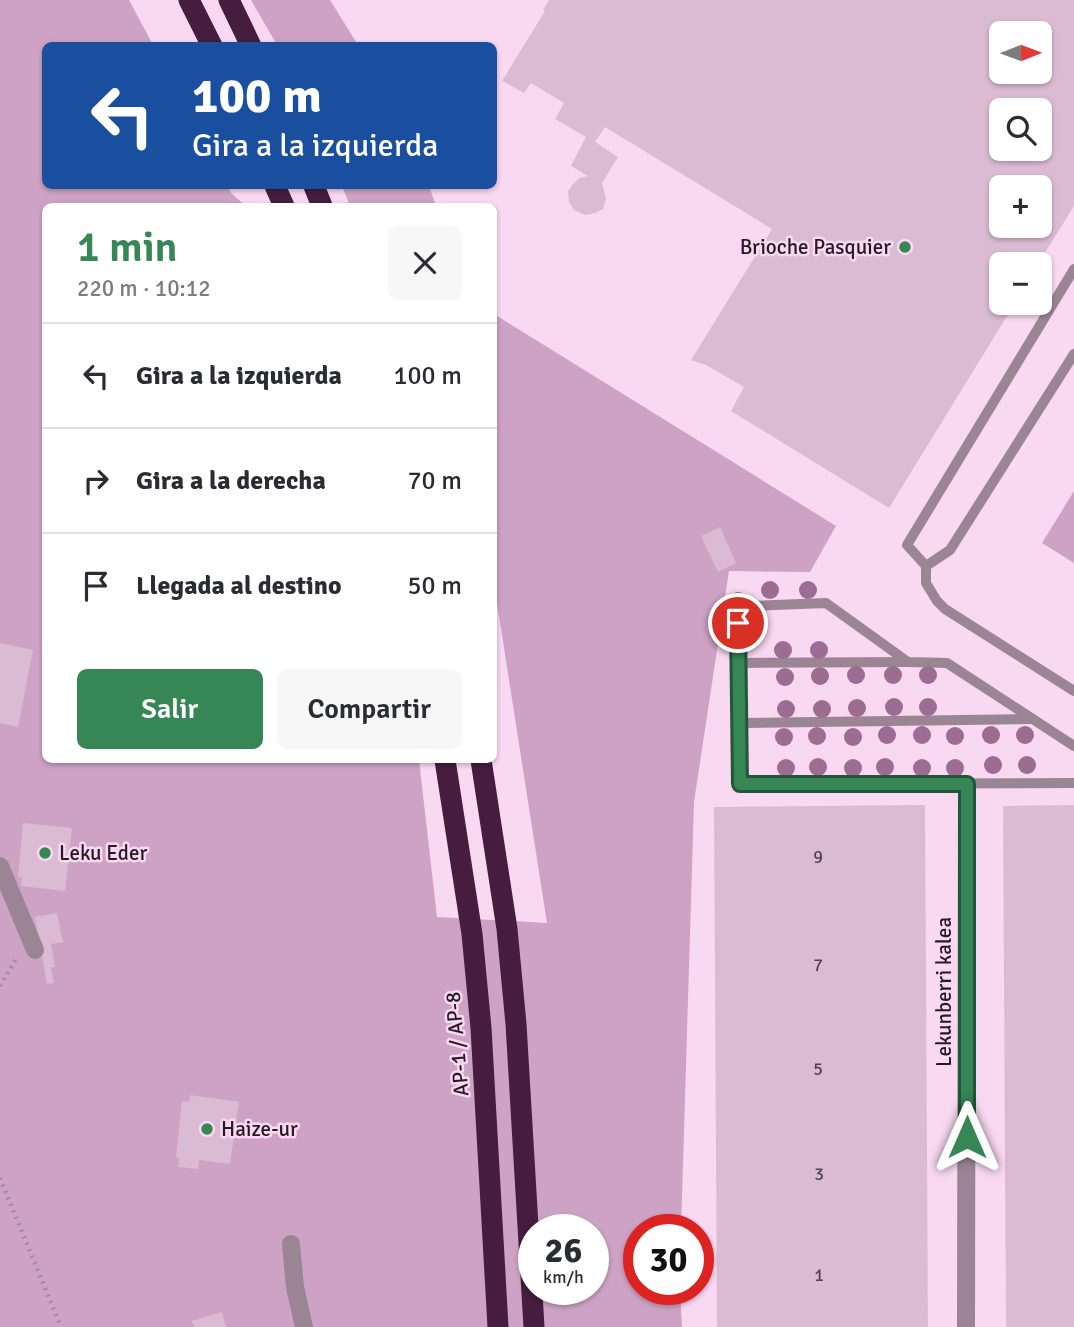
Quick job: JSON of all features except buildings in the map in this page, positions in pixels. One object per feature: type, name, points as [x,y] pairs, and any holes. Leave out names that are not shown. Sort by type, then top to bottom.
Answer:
[{"type":"highway","points":[[189,0],[210,42]]},
{"type":"highway","points":[[229,0],[249,42]]},
{"type":"highway","name":"AP-1 / AP-8","points":[[445,763],[472,934],[480,1015],[498,1327]]},
{"type":"highway","points":[[481,763],[505,916],[516,1024],[534,1327]]},
{"type":"street","name":"Lekunberri kalea","points":[[966,1327],[967,784]]},
{"type":"street","points":[[0,866],[35,950]]},
{"type":"street","points":[[291,1244],[295,1287],[304,1327]]},
{"type":"lane","points":[[1074,269],[907,545],[926,566],[926,583],[945,609],[1074,691]]},
{"type":"lane","points":[[926,566],[950,550],[1074,354]]},
{"type":"lane","points":[[908,662],[826,603],[751,606],[738,623],[740,784],[1074,783]]},
{"type":"lane","points":[[738,663],[947,663],[1074,746]]},
{"type":"lane","points":[[739,723],[1032,719]]},
{"type":"path","points":[[0,1178],[61,1327]]},
{"type":"shaded area","points":[[0,0],[129,0],[151,42],[42,42],[42,189],[229,189],[242,203],[42,203],[42,763],[419,763],[437,917],[547,923],[497,603],[497,316],[836,526],[810,572],[729,571],[694,802],[681,1214],[623,1214],[623,1305],[681,1305],[682,1327],[0,1327]]},
{"type":"shaded area","points":[[251,0],[330,0],[356,42],[275,42]]},
{"type":"shaded area","points":[[343,189],[430,189],[435,203],[349,203]]},
{"type":"shaded area","points":[[1074,491],[1074,563],[1042,543]]},
{"type":"place","name":"Brioche Pasquier","points":[[905,247]]},
{"type":"place","name":"Leku Eder","points":[[45,853]]},
{"type":"place","name":"Haize-ur","points":[[207,1129]]},
{"type":"route","points":[[738,623],[740,784],[967,784],[967,1137]]}]
